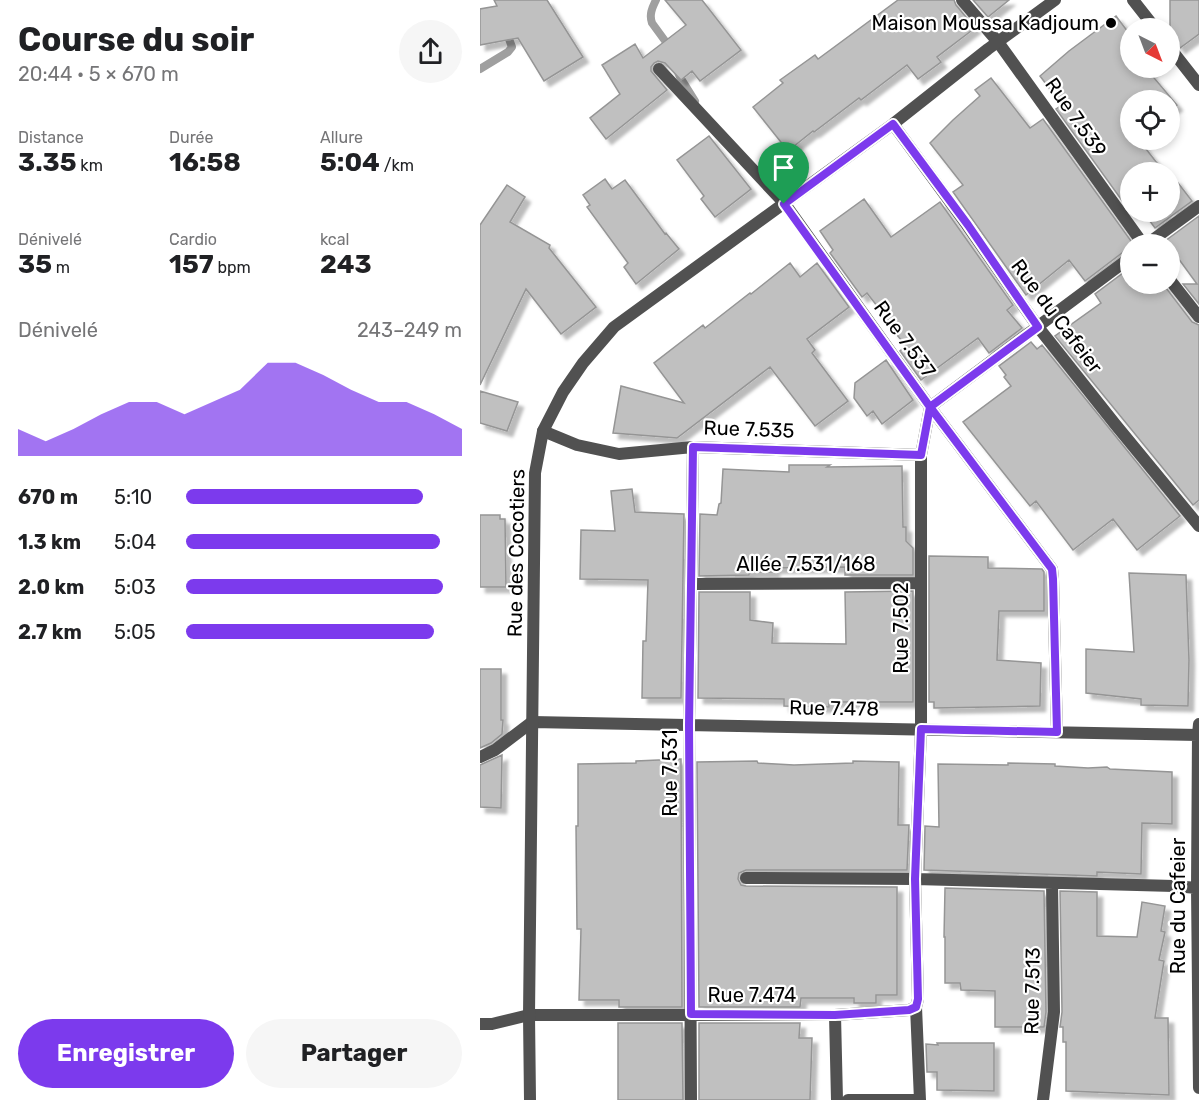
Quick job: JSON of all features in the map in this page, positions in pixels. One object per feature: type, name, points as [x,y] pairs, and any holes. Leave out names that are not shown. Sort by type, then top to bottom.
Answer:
[{"type":"street","name":"Rue 7.539","points":[[962,0],[998,42],[1136,234]]},
{"type":"street","name":"Rue des Cocotiers","points":[[530,1100],[535,473],[543,431],[563,392],[583,363],[614,327],[893,124],[1054,0]]},
{"type":"street","points":[[1133,0],[1147,18]]},
{"type":"street","points":[[1180,61],[1199,85]]},
{"type":"street","name":"Rue 7.537","points":[[659,69],[784,204],[930,407],[1052,569],[1057,732]]},
{"type":"street","name":"Rue du Cafeier","points":[[893,124],[968,225],[1038,327],[1199,526]]},
{"type":"street","points":[[1161,234],[1199,206]]},
{"type":"street","points":[[930,407],[1120,265]]},
{"type":"street","points":[[1180,293],[1199,317]]},
{"type":"street","name":"Rue 7.502","points":[[920,1100],[916,1007],[918,999],[915,879],[921,729],[921,455],[930,407]]},
{"type":"street","name":"Rue 7.535","points":[[543,431],[578,445],[619,453],[693,447],[921,455]]},
{"type":"street","name":"Rue 7.531","points":[[691,1100],[689,725],[693,447]]},
{"type":"street","name":"Allée 7.531/168","points":[[691,584],[921,583]]},
{"type":"street","points":[[480,757],[495,750],[532,722]]},
{"type":"street","name":"Rue 7.478","points":[[532,722],[1057,732],[1198,729]]},
{"type":"street","name":"Rue du Cafeier","points":[[1198,729],[1199,1088]]},
{"type":"street","points":[[747,878],[915,879],[1197,888]]},
{"type":"street","name":"Rue 7.513","points":[[1043,1100],[1054,1012],[1052,883]]},
{"type":"street","name":"Rue 7.474","points":[[480,1024],[492,1024],[529,1015],[835,1015],[909,1010],[916,1007]]},
{"type":"street","points":[[835,1015],[837,1100]]},
{"type":"street","points":[[848,1100],[920,1100]]},
{"type":"building","points":[[494,0],[547,0],[583,57],[544,81],[518,38],[480,45],[480,9],[497,6]]},
{"type":"building","points":[[665,0],[702,0],[741,50],[700,81],[692,71],[681,80],[665,63],[658,61],[654,63],[651,71],[667,90],[606,139],[590,118],[620,94],[602,65],[635,44],[643,58],[686,25]]},
{"type":"building","points":[[898,0],[954,0],[975,28],[937,57],[941,62],[918,79],[907,65],[788,151],[753,107],[783,83],[780,80],[815,55],[818,59]]},
{"type":"building","points":[[973,0],[1009,0],[988,17]]},
{"type":"building","points":[[1170,0],[1199,0],[1199,34],[1180,48],[1180,18],[1170,18]]},
{"type":"building","points":[[1116,16],[1120,21],[1120,78],[1154,78],[1164,90],[1120,90],[1120,150],[1147,150],[1156,162],[1120,162],[1120,198],[1056,109],[1062,105],[1040,76]]},
{"type":"building","points":[[991,78],[1030,128],[1043,119],[1126,234],[1120,234],[1120,255],[1085,281],[1069,260],[1026,295],[953,192],[963,185],[930,143],[980,96],[975,90]]},
{"type":"building","points":[[709,136],[751,189],[715,217],[701,199],[704,196],[677,160]]},
{"type":"building","points":[[605,179],[612,189],[625,180],[679,249],[636,284],[624,267],[628,263],[587,207],[590,205],[583,195]]},
{"type":"building","points":[[507,185],[525,197],[510,222],[550,245],[549,248],[596,307],[561,334],[526,289],[480,385],[480,225]]},
{"type":"building","points":[[1180,185],[1192,201],[1180,210]]},
{"type":"building","points":[[864,199],[891,237],[940,202],[1013,305],[1007,310],[1022,328],[989,353],[978,338],[921,380],[900,351],[906,346],[893,330],[895,329],[867,293],[862,297],[830,253],[833,250],[820,231]]},
{"type":"building","points":[[1199,216],[1199,304],[1183,284],[1197,284],[1180,261],[1180,234],[1175,234]]},
{"type":"building","points":[[1150,222],[1163,222],[1155,228]]},
{"type":"building","points":[[790,263],[800,277],[817,263],[849,307],[807,339],[815,350],[812,353],[848,401],[815,426],[770,367],[677,438],[613,433],[621,386],[684,403],[654,363],[703,325],[705,328]]},
{"type":"building","points":[[1120,275],[1120,294],[1171,294],[1192,322],[1199,325],[1199,500],[1193,505],[1055,336],[1101,303],[1095,294]]},
{"type":"building","points":[[1031,342],[1037,349],[1042,345],[1180,516],[1137,550],[1113,519],[1073,550],[1036,501],[1030,506],[963,422],[1011,386],[999,366]]},
{"type":"building","points":[[886,360],[913,400],[882,424],[873,411],[867,416],[854,398],[855,383]]},
{"type":"building","points":[[480,391],[518,402],[507,431],[480,423]]},
{"type":"building","points":[[789,465],[902,466],[903,527],[906,527],[906,541],[913,548],[913,575],[845,575],[845,567],[774,568],[774,572],[749,572],[749,575],[699,576],[700,514],[717,515],[721,503],[723,469],[789,472]]},
{"type":"building","points":[[632,489],[635,512],[684,514],[681,698],[642,698],[643,641],[646,641],[648,580],[580,579],[581,530],[615,531],[611,491]]},
{"type":"building","points":[[480,515],[500,515],[500,519],[505,519],[506,587],[480,587]]},
{"type":"building","points":[[929,556],[988,557],[988,568],[1042,569],[1044,572],[1044,611],[999,611],[997,660],[1041,663],[1040,706],[934,708],[934,702],[929,702]]},
{"type":"building","points":[[1129,573],[1186,575],[1188,706],[1141,705],[1141,699],[1086,693],[1086,649],[1134,652]]},
{"type":"building","points":[[913,591],[913,702],[829,702],[829,707],[784,706],[784,699],[698,698],[699,592],[750,592],[750,620],[773,623],[772,643],[846,644],[845,592]]},
{"type":"building","points":[[480,669],[501,669],[501,720],[503,720],[502,734],[480,748]]},
{"type":"building","points":[[502,755],[501,808],[480,807],[480,765]]},
{"type":"building","points":[[681,759],[682,1007],[619,1007],[619,1000],[579,1000],[581,929],[577,929],[578,764],[636,763],[636,761]]},
{"type":"building","points":[[757,761],[758,763],[794,765],[853,763],[853,761],[899,762],[898,825],[909,825],[907,870],[746,870],[739,873],[738,879],[741,885],[746,886],[897,887],[897,995],[876,995],[876,1003],[854,1003],[854,998],[801,998],[800,1007],[699,1007],[697,762]]},
{"type":"building","points":[[1008,763],[1172,772],[1172,824],[1142,823],[1141,874],[1097,872],[1097,876],[924,870],[925,826],[939,827],[938,764],[1008,765]]},
{"type":"building","points":[[945,888],[1044,891],[1046,1012],[1044,1027],[995,1027],[995,991],[961,990],[960,983],[945,983]]},
{"type":"building","points":[[1060,891],[1097,892],[1097,936],[1137,937],[1142,902],[1165,906],[1161,931],[1165,932],[1159,960],[1164,961],[1155,1018],[1168,1018],[1169,1095],[1066,1091],[1066,1042],[1063,1042],[1063,1027],[1060,1027],[1062,1012]]},
{"type":"building","points":[[618,1023],[682,1023],[683,1100],[618,1100]]},
{"type":"building","points":[[699,1023],[800,1023],[799,1038],[812,1038],[810,1100],[699,1100]]},
{"type":"building","points":[[937,1043],[994,1043],[994,1091],[937,1090],[937,1072],[927,1072],[926,1044],[938,1045]]},
{"type":"waterway","points":[[656,0],[651,12],[652,23],[671,49]]},
{"type":"waterway","points":[[480,69],[508,52],[512,47],[506,31]]},
{"type":"waterway","points":[[678,72],[695,101]]},
{"type":"place","name":"Maison Moussa Kadjoum","points":[[1111,23]]},
{"type":"route","points":[[784,204],[893,124],[968,225],[1038,327],[930,407],[1052,569],[1057,732],[921,729],[915,879],[918,999],[916,1007],[909,1010],[835,1015],[691,1014],[689,725],[693,447],[921,455],[930,407],[784,204]]}]
